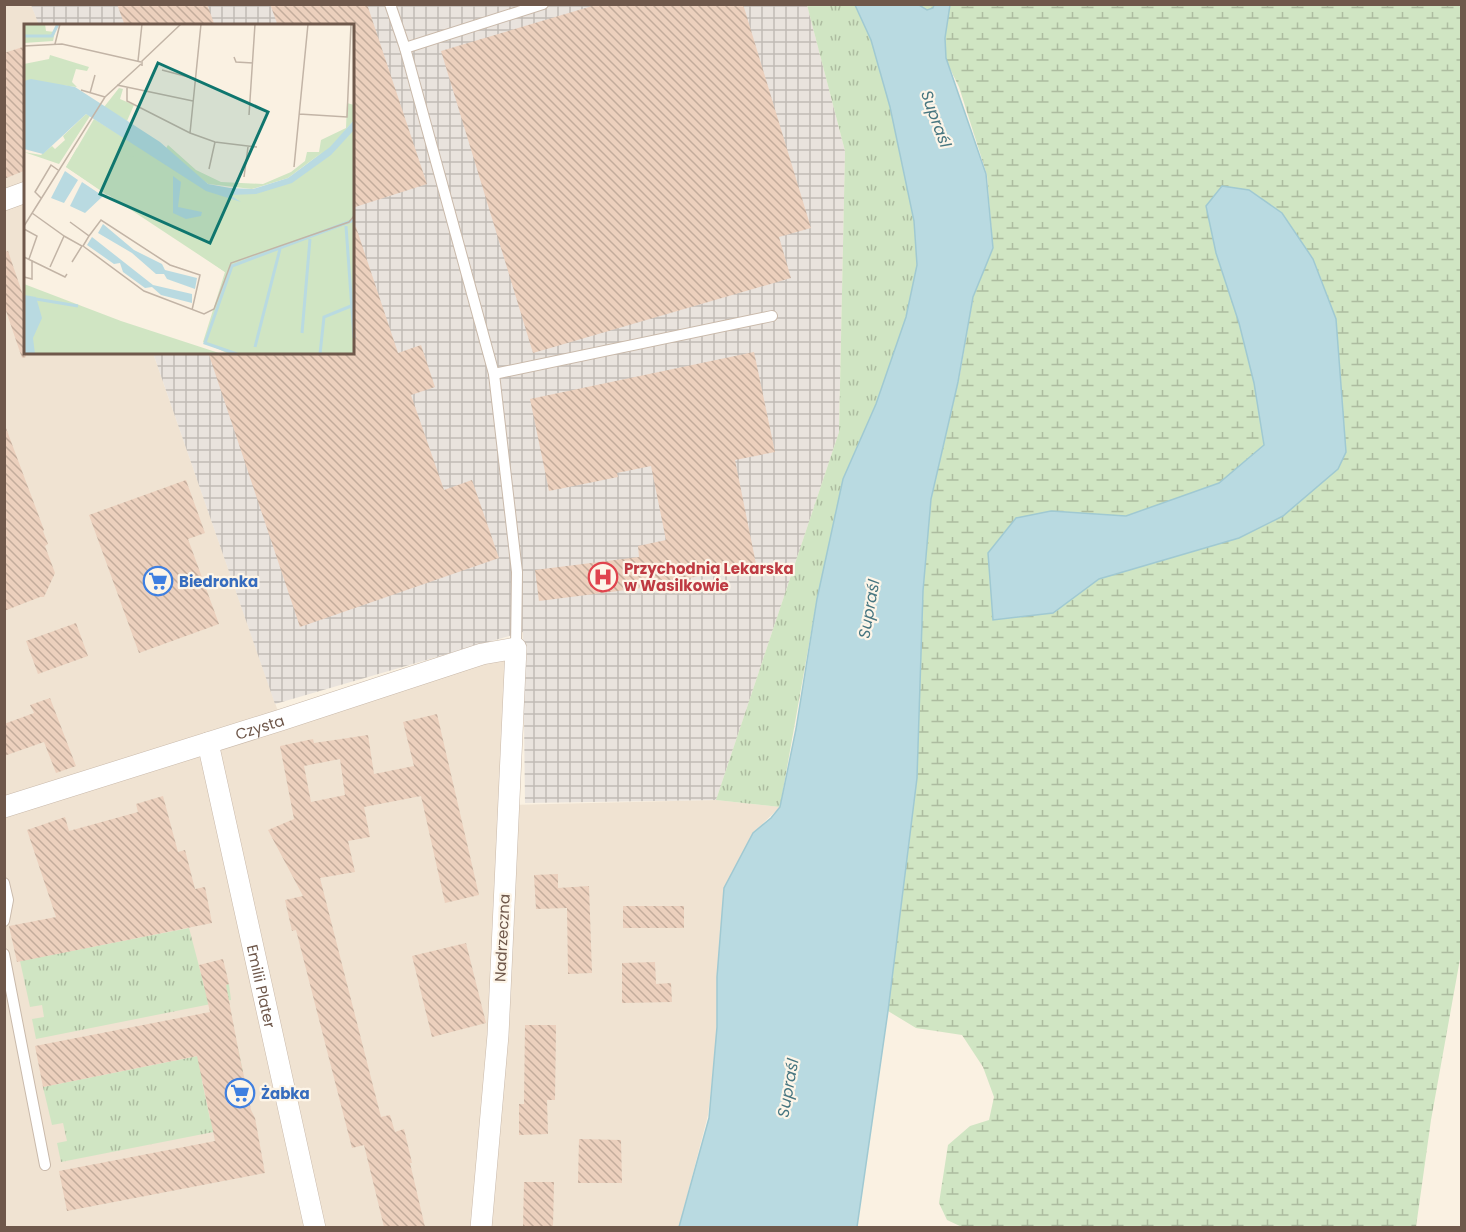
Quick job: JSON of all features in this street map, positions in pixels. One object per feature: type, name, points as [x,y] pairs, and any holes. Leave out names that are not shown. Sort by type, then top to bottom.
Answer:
[{"type":"street","points":[[4,200],[24,193]]},
{"type":"street","name":"Czysta","points":[[4,807],[482,654],[516,648]]},
{"type":"street","name":"Nadrzeczna","points":[[481,1227],[498,1035],[516,648]]},
{"type":"street","name":"Emilii Plater","points":[[208,743],[315,1227]]},
{"type":"lane","points":[[390,4],[405,48],[494,374],[517,572],[516,648]]},
{"type":"lane","points":[[405,48],[543,4]]},
{"type":"lane","points":[[494,374],[772,316]]},
{"type":"lane","points":[[4,883],[8,900],[4,921]]},
{"type":"lane","points":[[4,954],[45,1165]]},
{"type":"shaded area","points":[[31,4],[39,24],[24,24],[24,354],[153,354],[281,720],[516,648],[509,805],[716,800],[780,807],[753,833],[717,977],[717,1036],[708,1115],[679,1227],[5,1228],[4,5]]},
{"type":"shaded area","points":[[31,5],[807,5],[845,151],[839,432],[716,800],[525,803],[523,632],[275,704],[153,354],[354,354],[354,24],[39,24]]},
{"type":"green space","points":[[807,5],[856,5],[871,40],[890,107],[914,221],[917,265],[906,317],[876,404],[843,479],[817,599],[780,807],[716,800],[839,432],[845,151]]},
{"type":"green space","points":[[919,5],[1461,5],[1462,948],[1431,1120],[1416,1227],[962,1227],[947,1220],[939,1203],[948,1145],[970,1126],[989,1120],[994,1097],[983,1067],[962,1035],[916,1028],[888,1011],[917,778],[923,591],[931,499],[960,374],[974,293],[993,248],[987,175],[959,87]]},
{"type":"green space","points":[[189,928],[205,989],[229,984],[231,1000],[36,1039],[32,1019],[44,1017],[42,1005],[30,1007],[20,961]]},
{"type":"green space","points":[[238,1048],[243,1072],[202,1081],[210,1119],[251,1110],[254,1124],[61,1162],[57,1143],[67,1141],[63,1123],[52,1125],[43,1087]]},
{"type":"water","name":"Supraśl","points":[[855,5],[919,5],[927,10],[933,8],[934,5],[950,5],[945,38],[946,58],[986,174],[993,248],[973,297],[958,382],[931,499],[923,591],[917,778],[888,1011],[857,1227],[679,1227],[709,1118],[717,1027],[717,977],[724,888],[753,833],[780,807],[796,729],[817,599],[843,479],[876,404],[906,317],[917,265],[914,221],[890,107],[871,40]]},
{"type":"water","points":[[1222,186],[1249,190],[1282,213],[1313,259],[1336,319],[1346,452],[1338,469],[1283,516],[1239,538],[1099,579],[1053,613],[993,620],[988,553],[1016,518],[1051,511],[1126,516],[1219,483],[1264,445],[1254,383],[1239,323],[1216,253],[1206,206]]},
{"type":"building","points":[[117,4],[207,4],[214,24],[124,24]]},
{"type":"building","points":[[270,4],[367,4],[427,184],[354,207],[354,24],[277,24]]},
{"type":"building","points":[[599,4],[743,4],[811,228],[779,237],[791,278],[533,353],[441,51]]},
{"type":"building","points":[[24,47],[24,171],[4,179],[4,53]]},
{"type":"building","points":[[354,227],[356,227],[398,353],[421,345],[435,387],[411,395],[444,490],[472,480],[499,558],[300,627],[209,354],[354,354]]},
{"type":"building","points":[[8,251],[24,298],[24,354],[26,357],[22,358],[4,305],[4,252]]},
{"type":"building","points":[[754,352],[775,452],[735,460],[756,564],[642,588],[539,601],[535,570],[639,557],[638,546],[666,540],[651,466],[617,473],[618,477],[549,491],[530,399]]},
{"type":"building","points":[[4,428],[6,428],[44,530],[48,544],[45,546],[55,573],[44,597],[4,611]]},
{"type":"building","name":"Biedronka","points":[[186,480],[205,533],[188,539],[219,624],[139,653],[89,515]]},
{"type":"building","points":[[76,623],[88,656],[38,674],[26,641]]},
{"type":"building","points":[[50,698],[76,766],[56,773],[44,742],[4,756],[4,724],[34,713],[30,705]]},
{"type":"building","points":[[437,714],[479,895],[445,903],[421,796],[364,807],[370,837],[348,841],[355,872],[320,878],[381,1117],[390,1115],[395,1132],[404,1129],[425,1227],[384,1227],[364,1145],[352,1148],[296,930],[292,931],[285,900],[303,896],[268,830],[294,819],[280,746],[313,739],[314,743],[368,735],[374,774],[414,766],[403,722]],"holes":[[[340,759],[345,795],[311,802],[304,766]]]},
{"type":"building","points":[[163,796],[178,852],[185,850],[195,889],[205,887],[212,923],[17,962],[9,926],[56,917],[27,830],[65,817],[69,831],[138,812],[136,804]]},
{"type":"building","points":[[558,874],[558,888],[589,886],[592,973],[568,974],[567,908],[536,909],[534,875]]},
{"type":"building","points":[[623,906],[684,906],[684,928],[623,928]]},
{"type":"building","points":[[466,943],[486,1023],[432,1037],[412,956]]},
{"type":"building","points":[[223,959],[238,1048],[251,1110],[255,1118],[265,1173],[67,1211],[59,1171],[215,1141],[197,1056],[43,1087],[35,1046],[210,1012],[199,965]]},
{"type":"building","points":[[655,962],[656,984],[671,983],[672,1002],[622,1003],[622,963]]},
{"type":"building","points":[[525,1025],[556,1025],[555,1100],[547,1100],[548,1134],[519,1135],[519,1104],[524,1104]]},
{"type":"building","points":[[579,1139],[621,1140],[622,1183],[578,1183]]},
{"type":"building","points":[[524,1182],[554,1182],[553,1227],[523,1227]]},
{"type":"place","name":"Przychodnia Lekarska w Wasilkowie","points":[[603,577]]},
{"type":"place","name":"Biedronka","points":[[158,581]]},
{"type":"place","name":"Żabka","points":[[240,1093]]}]
